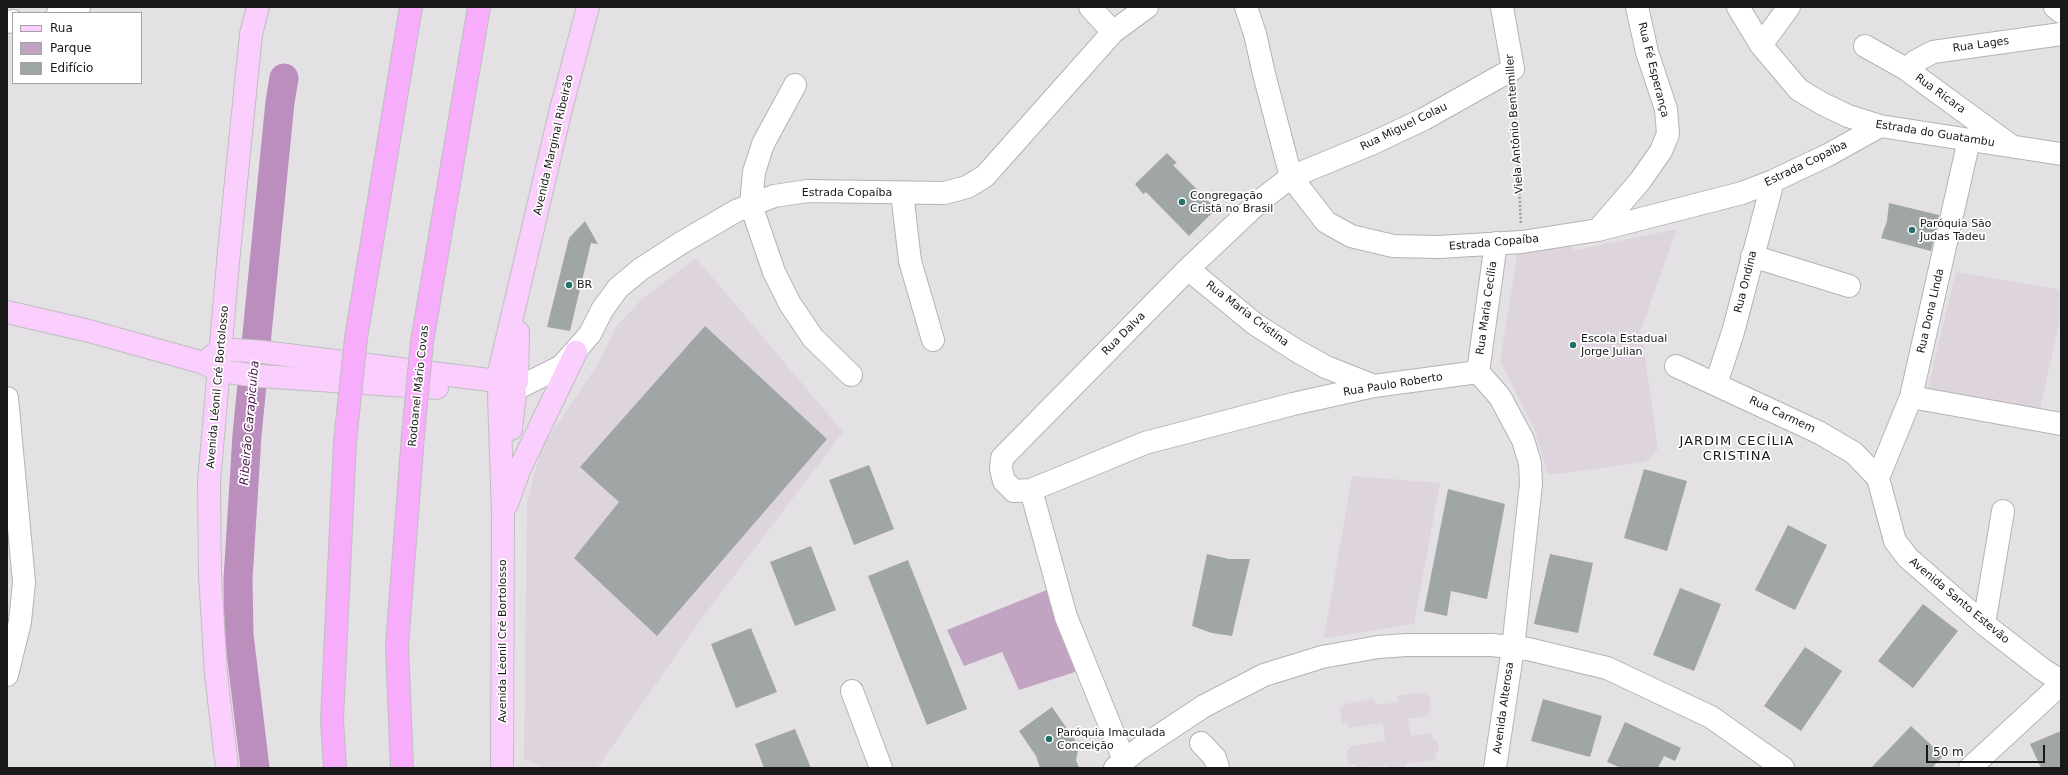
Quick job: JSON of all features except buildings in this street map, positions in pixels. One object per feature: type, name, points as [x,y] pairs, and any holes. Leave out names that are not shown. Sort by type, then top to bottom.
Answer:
[{"type":"highway","points":[[335,768],[332,720],[346,442],[356,338],[412,7]]},
{"type":"highway","name":"Rodoanel Mário Covas","points":[[402,768],[398,646],[413,435],[422,342],[479,7]]},
{"type":"main road","name":"Avenida Léonil Cré Bortolosso","points":[[230,350],[251,34],[258,7]]},
{"type":"main road","name":"Avenida Marginal Ribeirão","points":[[519,283],[532,236],[561,109],[588,7]]},
{"type":"main road","name":"Avenida Léonil Cré Bortolosso","points":[[502,768],[503,514],[507,388],[519,283]]},
{"type":"main road","points":[[7,312],[90,331],[220,369],[260,376],[507,388]]},
{"type":"main road","points":[[220,369],[230,350],[263,352],[507,388]]},
{"type":"main road","points":[[503,514],[520,468],[576,352]]},
{"type":"main road","name":"Avenida Léonil Cré Bortolosso","points":[[220,369],[210,482],[210,575],[216,674],[227,768]]},
{"type":"street","points":[[62,12],[79,7]]},
{"type":"street","points":[[1090,7],[1113,32]]},
{"type":"street","name":"Estrada Copaíba","points":[[507,388],[562,366],[576,352],[590,334],[602,310],[618,288],[640,269],[736,211],[774,196],[808,191],[944,193],[967,187],[985,176],[1113,32],[1147,7]]},
{"type":"street","name":"Estrada Copaíba","points":[[1246,7],[1256,34],[1264,74],[1291,177],[1326,222],[1351,236],[1393,246],[1439,247],[1522,242],[1598,230],[1742,193],[1774,181],[1828,155],[1880,126]]},
{"type":"street","name":"Viela Antônio Bentemiller","points":[[1502,7],[1513,69]]},
{"type":"street","name":"Rua Fé Esperança","points":[[1598,230],[1640,181],[1661,151],[1668,134],[1666,109],[1647,52],[1637,7]]},
{"type":"street","name":"Estrada do Guatambu","points":[[1738,7],[1761,44],[1799,90],[1848,116],[1880,126],[2061,154]]},
{"type":"street","points":[[1761,44],[1789,7]]},
{"type":"street","points":[[2055,7],[2061,12]]},
{"type":"street","name":"Rua Lages","points":[[1906,69],[1916,61],[1933,52],[2061,34]]},
{"type":"street","name":"Rua Ricara","points":[[1865,46],[1906,69],[2013,146]]},
{"type":"street","name":"Rua Miguel Colau","points":[[1291,177],[1371,144],[1424,119],[1513,69]]},
{"type":"street","points":[[795,84],[763,144],[754,172],[751,205],[774,272],[790,304],[812,338],[851,375]]},
{"type":"street","name":"Rua Dona Linda","points":[[1878,478],[1912,396],[1969,140]]},
{"type":"street","name":"Rua Dalva","points":[[1030,490],[1014,491],[1008,487],[1001,470],[1002,458],[1188,269],[1256,204],[1291,177]]},
{"type":"street","name":"Rua Ondina","points":[[1716,384],[1733,332],[1752,256],[1774,181]]},
{"type":"street","points":[[902,193],[910,261],[933,340]]},
{"type":"street","name":"Rua Maria Cecília","points":[[1478,372],[1496,244]]},
{"type":"street","points":[[1752,256],[1848,286]]},
{"type":"street","name":"Rua Maria Cristina","points":[[1188,269],[1256,324],[1297,351],[1326,367],[1374,386]]},
{"type":"street","name":"Rua Carmem","points":[[1676,366],[1820,433],[1854,453],[1878,478]]},
{"type":"street","points":[[1478,372],[1500,397],[1523,440],[1530,463],[1531,484],[1513,648]]},
{"type":"street","name":"Rua Paulo Roberto","points":[[1030,490],[1145,443],[1293,404],[1374,386],[1478,372]]},
{"type":"street","points":[[1912,396],[2061,424]]},
{"type":"street","points":[[7,398],[24,582],[20,622],[7,675]]},
{"type":"street","name":"Avenida Santo Estevão","points":[[1878,478],[1895,541],[1908,558],[1984,624],[2042,669],[2061,681]]},
{"type":"street","points":[[1030,490],[1066,617],[1119,764],[1204,706],[1264,675],[1322,657],[1378,647],[1407,645],[1492,645],[1528,649],[1608,668],[1711,717],[1783,768]]},
{"type":"street","points":[[1984,624],[2003,512]]},
{"type":"street","name":"Avenida Alterosa","points":[[1495,768],[1513,648]]},
{"type":"street","points":[[1970,768],[2061,684]]},
{"type":"street","points":[[852,692],[881,768]]},
{"type":"street","points":[[1201,743],[1215,758],[1218,768]]},
{"type":"path","name":"Viela Antônio Bentemiller","points":[[1513,69],[1522,242]]},
{"type":"shaded area","name":"Escola Estadual Jorge Julian","points":[[1677,229],[1641,329],[1658,449],[1646,462],[1548,475],[1534,428],[1500,361],[1518,250],[1569,245],[1575,250]]},
{"type":"shaded area","points":[[696,258],[843,432],[702,618],[597,768],[546,768],[524,759],[527,503],[534,475],[543,445],[600,361],[615,328],[641,300]]},
{"type":"shaded area","points":[[1956,272],[2061,290],[2061,313],[2040,410],[1927,392]]},
{"type":"shaded area","points":[[1352,476],[1440,483],[1414,624],[1324,638]]},
{"type":"shaded area","points":[[1425,692],[1426,696],[1429,695],[1431,710],[1428,711],[1429,715],[1408,719],[1411,736],[1432,733],[1433,740],[1437,740],[1439,752],[1435,753],[1436,760],[1405,764],[1406,768],[1388,768],[1387,765],[1355,768],[1355,764],[1348,765],[1346,750],[1350,749],[1349,746],[1385,741],[1383,723],[1348,728],[1348,723],[1342,724],[1339,708],[1344,707],[1345,704],[1373,699],[1377,705],[1398,702],[1397,696]]},
{"type":"green space","points":[[1047,590],[1078,671],[1019,690],[1002,652],[964,666],[947,630]]},
{"type":"waterway","name":"Ribeirão Carapicuíba","points":[[255,768],[239,635],[238,579],[247,435],[280,102],[284,78]]},
{"type":"place","name":"Congregação Cristã no Brasil","points":[[1182,202]]},
{"type":"place","name":"Paróquia São Judas Tadeu","points":[[1912,230]]},
{"type":"place","name":"BR","points":[[569,285]]},
{"type":"place","name":"Escola Estadual Jorge Julian","points":[[1573,345]]},
{"type":"place","name":"Paróquia Imaculada Conceição","points":[[1049,739]]},
{"type":"district","name":"JARDIM CECÍLIA CRISTINA","points":[[1737,450]]}]
